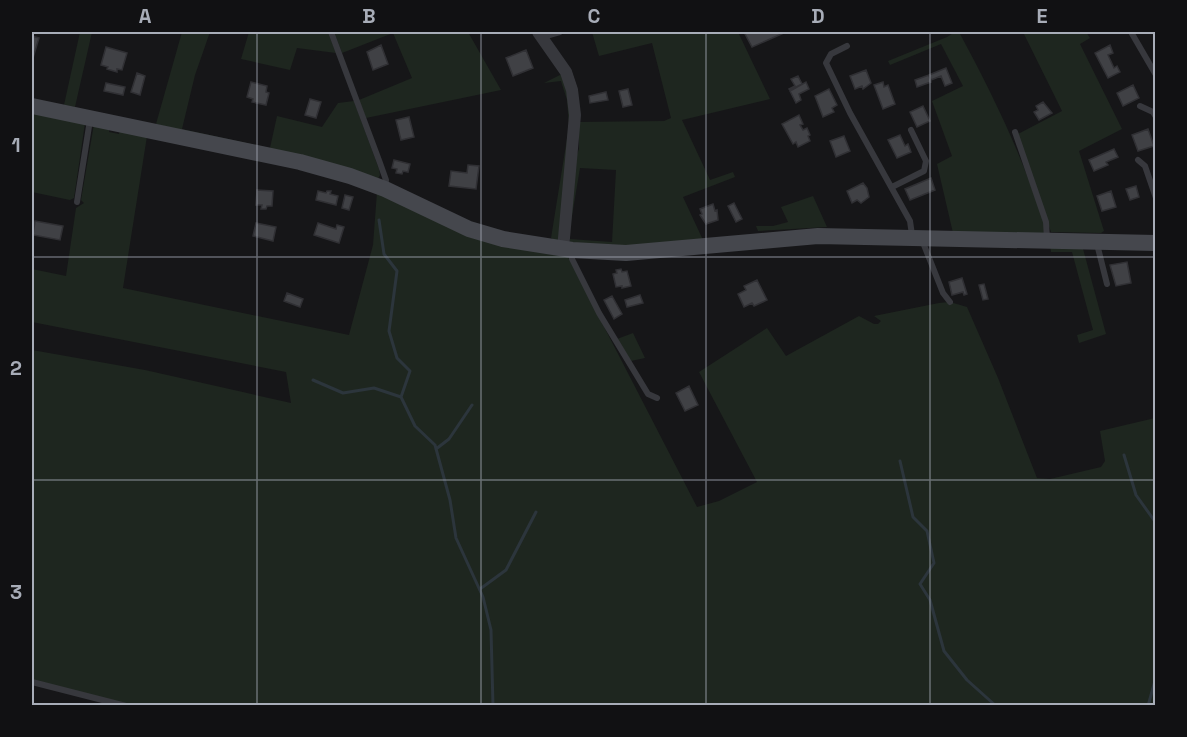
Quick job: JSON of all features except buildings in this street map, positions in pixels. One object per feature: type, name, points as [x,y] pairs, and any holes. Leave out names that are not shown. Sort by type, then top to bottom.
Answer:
[{"type":"street","points":[[540,34],[566,72],[572,90],[575,115],[567,250]]},
{"type":"street","points":[[32,106],[300,162],[385,189],[469,229],[567,250],[626,253],[818,236],[1155,243]]},
{"type":"lane","points":[[331,32],[386,180],[385,189]]},
{"type":"lane","points":[[540,34],[560,32]]},
{"type":"lane","points":[[1131,32],[1155,75]]},
{"type":"lane","points":[[847,46],[831,54],[826,63],[850,113],[910,221],[943,293],[950,303]]},
{"type":"lane","points":[[1140,106],[1153,112],[1155,117]]},
{"type":"lane","points":[[77,202],[90,119]]},
{"type":"lane","points":[[892,187],[924,171],[926,161],[910,130]]},
{"type":"lane","points":[[1015,132],[1046,222],[1047,240]]},
{"type":"lane","points":[[1138,160],[1145,166],[1155,198]]},
{"type":"lane","points":[[1097,241],[1107,284]]},
{"type":"lane","points":[[567,250],[599,313],[648,394],[657,398]]},
{"type":"lane","points":[[32,682],[126,705]]},
{"type":"shaded area","points":[[80,32],[92,32],[75,107],[64,105]]},
{"type":"shaded area","points":[[182,32],[210,32],[195,75],[182,129],[270,148],[277,116],[322,127],[338,103],[354,101],[379,169],[378,179],[156,124]]},
{"type":"shaded area","points":[[249,32],[328,32],[336,53],[297,48],[290,70],[241,59]]},
{"type":"shaded area","points":[[334,32],[468,32],[501,90],[366,118],[359,100],[412,78],[393,33],[342,53]]},
{"type":"shaded area","points":[[592,32],[738,32],[770,99],[682,120],[710,180],[733,172],[735,177],[683,197],[703,240],[654,245],[570,243],[570,239],[612,242],[616,170],[580,168],[570,228],[574,161],[579,149],[579,122],[664,121],[671,118],[652,43],[599,56]]},
{"type":"shaded area","points":[[959,32],[1007,127],[1040,210],[1044,222],[1044,234],[953,233],[937,164],[952,156],[932,101],[963,86],[941,44],[890,65],[888,61]]},
{"type":"shaded area","points":[[1023,32],[1086,32],[1090,38],[1080,44],[1122,129],[1079,151],[1104,231],[1101,233],[1051,232],[1018,134],[1062,111]]},
{"type":"shaded area","points":[[562,74],[572,114],[558,242],[551,238],[569,126],[567,100],[561,81],[544,83]]},
{"type":"shaded area","points":[[32,112],[85,123],[74,198],[70,200],[32,192]]},
{"type":"shaded area","points":[[94,124],[109,128],[109,132],[119,134],[120,129],[147,136],[123,288],[349,335],[373,245],[377,192],[567,255],[697,507],[719,501],[757,482],[699,372],[767,328],[786,356],[859,316],[878,324],[881,321],[874,316],[939,303],[950,302],[967,307],[1037,478],[1050,479],[1101,467],[1105,461],[1100,431],[1155,418],[1155,705],[131,706],[32,680],[32,350],[145,370],[291,403],[286,372],[32,322],[32,269],[66,276],[76,208],[84,203],[81,200]]},
{"type":"shaded area","points":[[813,196],[827,227],[758,231],[756,226],[773,226],[788,222],[781,207]]},
{"type":"shaded area","points":[[1050,244],[1082,245],[1106,334],[1079,343],[1077,335],[1093,330],[1072,252],[1051,252]]},
{"type":"shaded area","points":[[633,333],[645,358],[631,361],[617,339]]},
{"type":"waterway","points":[[379,220],[384,254],[397,271],[389,331],[397,358],[410,371],[401,397],[415,426],[435,445],[450,500],[456,538],[483,597],[491,630],[493,706]]},
{"type":"waterway","points":[[313,380],[343,393],[374,388],[401,397]]},
{"type":"waterway","points":[[436,449],[449,439],[472,405]]},
{"type":"waterway","points":[[1124,455],[1136,495],[1156,523]]},
{"type":"waterway","points":[[900,461],[913,517],[927,531],[934,563],[920,584],[930,600],[944,651],[967,680],[996,706]]},
{"type":"waterway","points":[[480,589],[506,570],[536,512]]},
{"type":"waterway","points":[[1148,706],[1156,677]]}]
